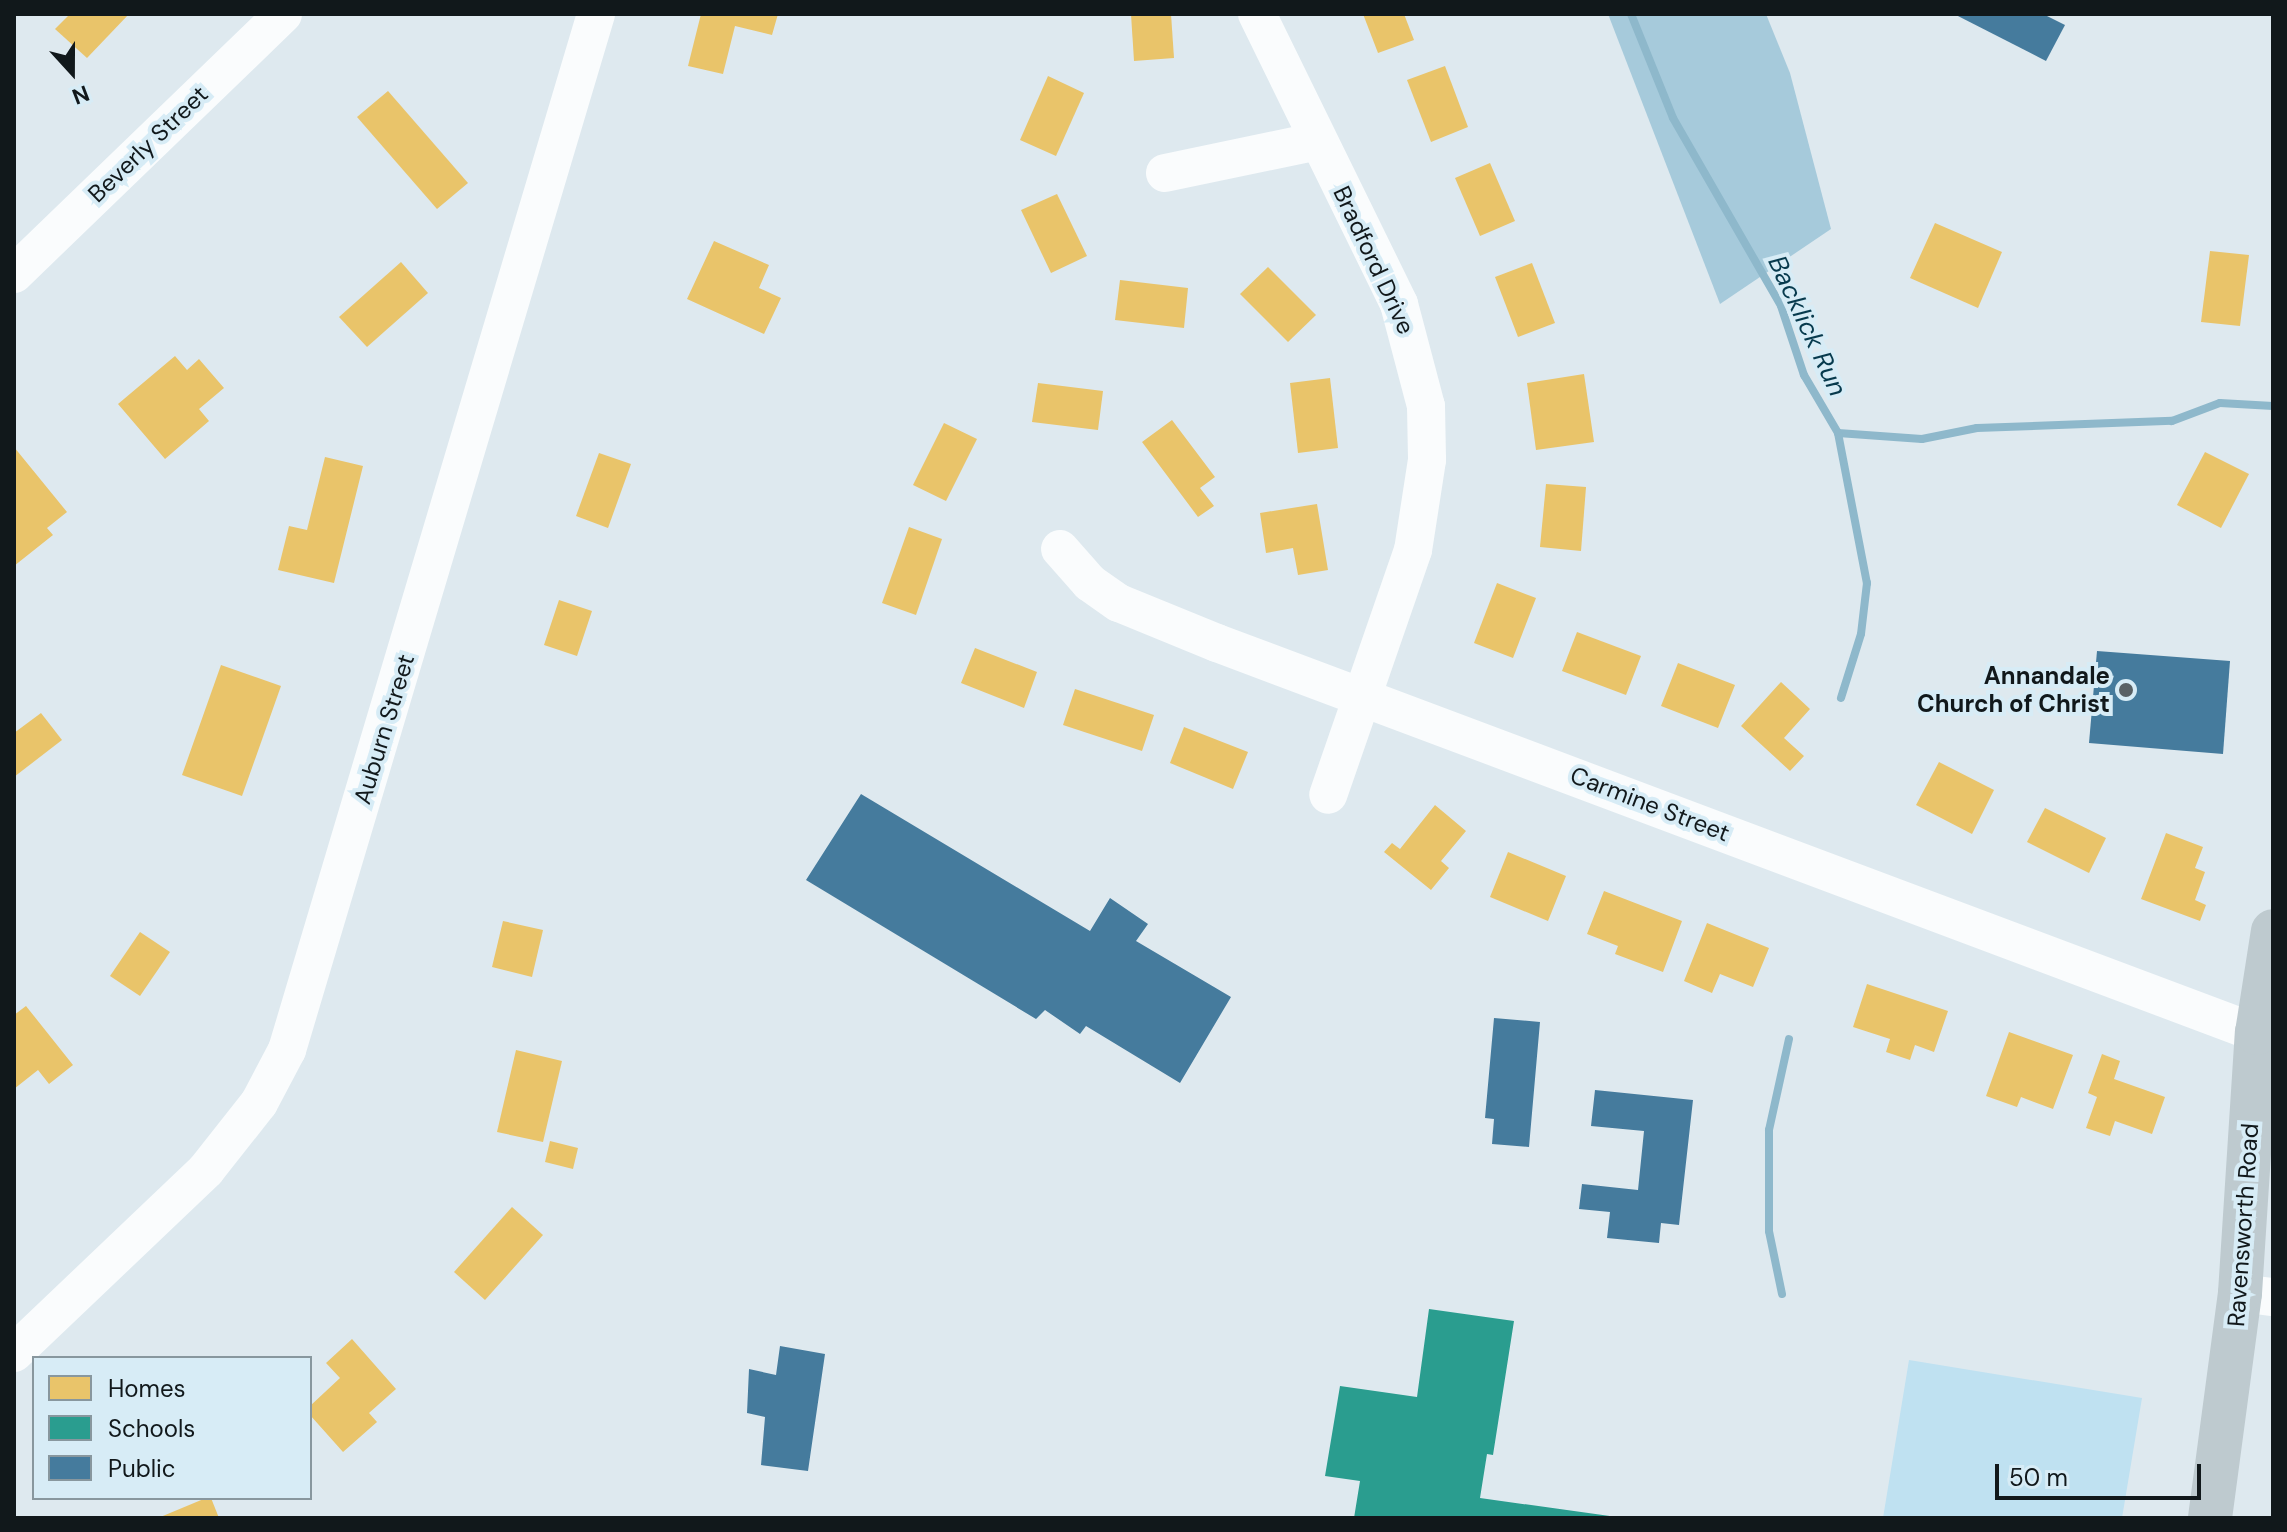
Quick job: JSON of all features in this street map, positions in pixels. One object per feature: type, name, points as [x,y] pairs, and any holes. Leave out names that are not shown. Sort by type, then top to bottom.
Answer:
[{"type":"main road","name":"Ravensworth Road","points":[[2210,1518],[2257,1295],[2257,1033],[2273,931]]},
{"type":"street","name":"Beverly Street","points":[[14,274],[283,14]]},
{"type":"street","name":"Auburn Street","points":[[14,1353],[212,1164],[259,1103],[287,1050],[596,14]]},
{"type":"street","name":"Bradford Drive","points":[[1257,14],[1399,304],[1426,406],[1423,507],[1413,550],[1360,695],[1328,795]]},
{"type":"street","points":[[1165,173],[1318,141]]},
{"type":"street","name":"Carmine Street","points":[[1060,549],[1090,583],[1119,603],[2257,1033]]},
{"type":"shaded area","points":[[1608,14],[1766,14],[1790,73],[1831,229],[1720,304]]},
{"type":"shaded area","points":[[1909,1360],[2142,1398],[2122,1518],[1883,1518]]},
{"type":"building: Homes","points":[[70,14],[129,14],[87,58],[55,29]]},
{"type":"building: Homes","points":[[701,14],[778,14],[772,35],[735,26],[723,74],[688,66]]},
{"type":"building: Homes","points":[[1131,14],[1171,14],[1174,58],[1134,61]]},
{"type":"building: Homes","points":[[1363,14],[1404,14],[1414,40],[1378,53]]},
{"type":"building: Homes","points":[[1445,66],[1468,127],[1431,142],[1407,80]]},
{"type":"building: Homes","points":[[1048,76],[1084,93],[1056,156],[1020,140]]},
{"type":"building: Homes","points":[[388,91],[468,183],[437,209],[357,117]]},
{"type":"building: Homes","points":[[1490,163],[1515,221],[1480,236],[1455,178]]},
{"type":"building: Homes","points":[[1057,194],[1087,256],[1051,273],[1021,210]]},
{"type":"building: Homes","points":[[1935,223],[2002,252],[1978,308],[1910,278]]},
{"type":"building: Homes","points":[[714,241],[769,265],[759,288],[781,298],[764,334],[687,299]]},
{"type":"building: Homes","points":[[2210,251],[2249,255],[2240,326],[2201,322]]},
{"type":"building: Homes","points":[[401,262],[428,293],[367,347],[339,317]]},
{"type":"building: Homes","points":[[1532,263],[1555,323],[1518,337],[1495,277]]},
{"type":"building: Homes","points":[[1268,267],[1316,315],[1288,342],[1240,294]]},
{"type":"building: Homes","points":[[1120,280],[1188,288],[1184,328],[1115,320]]},
{"type":"building: Homes","points":[[175,356],[187,370],[199,359],[224,388],[199,409],[209,421],[165,459],[118,404]]},
{"type":"building: Homes","points":[[1584,374],[1594,442],[1536,450],[1527,383]]},
{"type":"building: Homes","points":[[1330,378],[1338,448],[1298,453],[1290,383]]},
{"type":"building: Homes","points":[[1038,383],[1103,391],[1098,430],[1032,422]]},
{"type":"building: Homes","points":[[1172,420],[1215,477],[1200,488],[1214,506],[1198,517],[1142,442]]},
{"type":"building: Homes","points":[[944,423],[977,439],[946,501],[913,485]]},
{"type":"building: Homes","points":[[14,447],[67,512],[47,528],[53,535],[14,566]]},
{"type":"building: Homes","points":[[2205,452],[2249,474],[2221,528],[2177,505]]},
{"type":"building: Homes","points":[[599,453],[631,464],[608,528],[576,516]]},
{"type":"building: Homes","points":[[325,457],[363,466],[334,583],[278,570],[289,526],[307,530]]},
{"type":"building: Homes","points":[[1546,484],[1586,487],[1581,551],[1540,547]]},
{"type":"building: Homes","points":[[1317,504],[1328,570],[1298,575],[1293,548],[1266,553],[1260,513]]},
{"type":"building: Homes","points":[[909,527],[942,539],[916,615],[882,603]]},
{"type":"building: Homes","points":[[1497,583],[1536,598],[1513,658],[1474,643]]},
{"type":"building: Homes","points":[[559,600],[592,611],[577,656],[544,645]]},
{"type":"building: Homes","points":[[1577,632],[1641,656],[1626,695],[1562,671]]},
{"type":"building: Homes","points":[[975,648],[1037,672],[1024,708],[961,683]]},
{"type":"building: Homes","points":[[1678,663],[1735,685],[1718,728],[1661,706]]},
{"type":"building: Homes","points":[[221,665],[281,686],[242,796],[182,775]]},
{"type":"building: Homes","points":[[1781,682],[1810,709],[1784,738],[1804,756],[1790,771],[1741,726]]},
{"type":"building: Homes","points":[[1075,689],[1154,715],[1142,751],[1063,725]]},
{"type":"building: Homes","points":[[41,713],[62,740],[14,777],[14,733]]},
{"type":"building: Homes","points":[[1184,727],[1248,752],[1233,789],[1170,763]]},
{"type":"building: Homes","points":[[1939,762],[1994,790],[1972,834],[1916,805]]},
{"type":"building: Homes","points":[[1435,805],[1466,831],[1441,861],[1449,868],[1431,890],[1384,852],[1392,843],[1400,849]]},
{"type":"building: Homes","points":[[2045,808],[2106,838],[2089,873],[2027,842]]},
{"type":"building: Homes","points":[[2166,833],[2203,847],[2195,868],[2205,872],[2195,900],[2206,905],[2200,921],[2141,899]]},
{"type":"building: Homes","points":[[1508,852],[1566,876],[1548,921],[1490,897]]},
{"type":"building: Homes","points":[[1604,891],[1682,921],[1663,972],[1615,954],[1618,946],[1587,934]]},
{"type":"building: Homes","points":[[503,921],[543,930],[532,977],[492,967]]},
{"type":"building: Homes","points":[[1707,923],[1769,948],[1753,987],[1720,974],[1712,993],[1684,981]]},
{"type":"building: Homes","points":[[140,932],[170,952],[140,996],[110,976]]},
{"type":"building: Homes","points":[[1867,984],[1948,1011],[1934,1052],[1915,1045],[1910,1060],[1886,1052],[1890,1039],[1853,1027]]},
{"type":"building: Homes","points":[[26,1006],[73,1065],[49,1084],[38,1070],[14,1089],[14,1015]]},
{"type":"building: Homes","points":[[2009,1032],[2073,1055],[2053,1109],[2021,1097],[2017,1107],[1986,1096]]},
{"type":"building: Homes","points":[[516,1050],[562,1061],[543,1142],[497,1132]]},
{"type":"building: Homes","points":[[2102,1054],[2120,1061],[2114,1079],[2165,1097],[2152,1134],[2115,1121],[2110,1136],[2086,1128],[2097,1097],[2088,1093]]},
{"type":"building: Homes","points":[[550,1141],[578,1148],[573,1169],[545,1162]]},
{"type":"building: Homes","points":[[512,1207],[543,1235],[485,1300],[454,1272]]},
{"type":"building: Homes","points":[[352,1339],[396,1389],[369,1413],[377,1422],[343,1452],[312,1417],[312,1404],[340,1378],[326,1363]]},
{"type":"building: Homes","points":[[201,1500],[212,1500],[219,1518],[158,1518]]},
{"type":"building: Schools","points":[[1429,1309],[1514,1321],[1493,1455],[1487,1454],[1480,1498],[1624,1518],[1354,1518],[1360,1481],[1325,1476],[1340,1386],[1417,1397]]},
{"type":"building: Public","points":[[1954,14],[2043,14],[2065,25],[2046,61]]},
{"type":"building: Public","points":[[2097,651],[2230,661],[2223,754],[2089,743]]},
{"type":"building: Public","points":[[861,794],[1090,931],[1110,898],[1148,924],[1136,941],[1231,997],[1180,1083],[1086,1026],[1080,1034],[1045,1010],[1036,1019],[806,880]]},
{"type":"building: Public","points":[[1494,1018],[1540,1022],[1529,1147],[1492,1144],[1494,1119],[1485,1118]]},
{"type":"building: Public","points":[[1595,1090],[1693,1100],[1679,1225],[1661,1223],[1659,1243],[1607,1238],[1610,1212],[1579,1209],[1582,1184],[1638,1190],[1644,1131],[1591,1126]]},
{"type":"building: Public","points":[[780,1346],[825,1354],[808,1471],[761,1465],[765,1417],[747,1413],[749,1369],[776,1375]]},
{"type":"waterway","name":"Backlick Run","points":[[1631,14],[1673,118],[1781,306],[1804,375],[1838,433],[1922,439],[1977,428],[2172,421],[2220,403],[2273,406]]},
{"type":"waterway","points":[[1838,433],[1867,583],[1861,634],[1841,698]]},
{"type":"waterway","points":[[1782,1294],[1769,1231],[1769,1130],[1789,1039]]},
{"type":"place","name":"Annandale Church of Christ","points":[[2126,690]]}]
